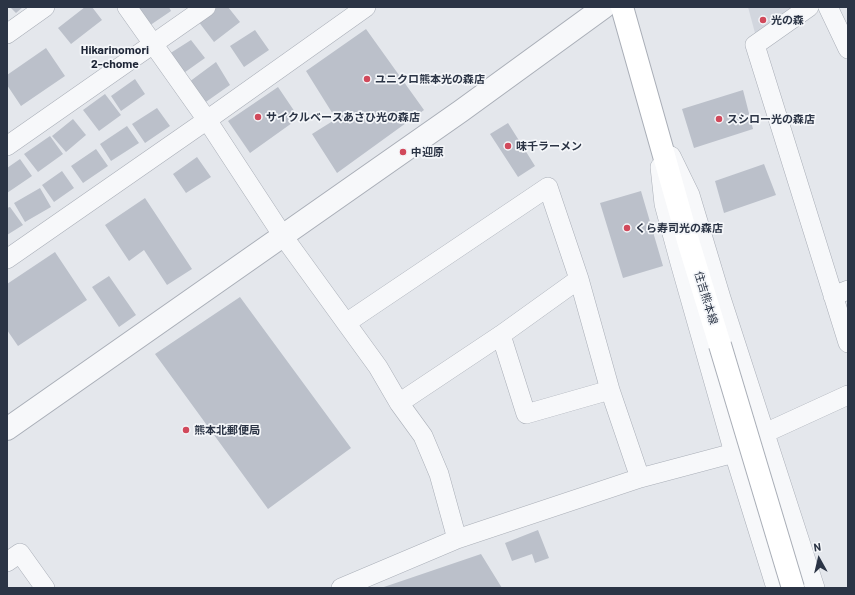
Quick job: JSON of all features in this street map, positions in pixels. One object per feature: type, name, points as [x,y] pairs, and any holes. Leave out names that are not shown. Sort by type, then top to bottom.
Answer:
[{"type":"main road","name":"住吉熊本線","points":[[622,7],[689,244],[793,588]]},
{"type":"street","points":[[7,34],[45,7]]},
{"type":"street","points":[[126,7],[154,44],[207,120],[283,236],[378,367],[399,403],[423,436],[439,474],[457,539]]},
{"type":"street","points":[[7,146],[206,7]]},
{"type":"street","points":[[7,259],[366,7]]},
{"type":"street","points":[[7,429],[461,112],[604,7]]},
{"type":"street","points":[[808,7],[755,45],[841,293],[848,343]]},
{"type":"street","points":[[828,7],[848,48]]},
{"type":"street","points":[[653,117],[690,195],[721,298],[815,588]]},
{"type":"street","points":[[653,117],[664,204],[734,453],[776,588]]},
{"type":"street","points":[[346,323],[548,187],[579,279],[610,390],[640,478]]},
{"type":"street","points":[[399,403],[501,336],[579,279]]},
{"type":"street","points":[[501,336],[526,414],[610,390]]},
{"type":"street","points":[[341,588],[457,539],[640,478],[734,453],[765,433],[848,395]]},
{"type":"street","points":[[7,562],[20,553],[45,588]]},
{"type":"shaded area","name":"光の森","points":[[748,7],[793,7],[755,33]]},
{"type":"building","points":[[10,7],[23,7],[16,13]]},
{"type":"building","points":[[85,7],[92,7],[102,20],[71,44],[58,28]]},
{"type":"building","points":[[140,7],[169,7],[171,11],[146,28],[136,10]]},
{"type":"building","points":[[216,7],[228,7],[240,22],[214,42],[198,21]]},
{"type":"building","points":[[366,29],[424,110],[337,173],[312,134],[336,119],[306,71]]},
{"type":"building","points":[[255,30],[269,50],[244,67],[230,46]]},
{"type":"building","points":[[191,40],[205,58],[181,75],[169,54]]},
{"type":"building","points":[[46,48],[65,76],[21,106],[7,85],[7,75]]},
{"type":"building","points":[[216,62],[230,85],[203,104],[189,82]]},
{"type":"building","points":[[135,79],[145,94],[121,111],[111,96]]},
{"type":"building","points":[[278,87],[299,118],[250,153],[228,121]]},
{"type":"building","points":[[743,90],[753,129],[694,148],[682,109]]},
{"type":"building","points":[[105,94],[121,115],[99,131],[83,110]]},
{"type":"building","points":[[157,108],[170,126],[145,143],[132,124]]},
{"type":"building","points":[[73,119],[86,135],[66,152],[52,136]]},
{"type":"building","points":[[508,123],[535,166],[518,177],[490,134]]},
{"type":"building","points":[[127,126],[139,143],[111,161],[100,144]]},
{"type":"building","points":[[50,136],[63,154],[38,172],[24,154]]},
{"type":"building","points":[[96,149],[108,166],[83,183],[71,166]]},
{"type":"building","points":[[197,157],[211,177],[186,193],[173,174]]},
{"type":"building","points":[[20,159],[32,176],[7,193],[7,168]]},
{"type":"building","points":[[764,164],[776,195],[724,213],[715,181]]},
{"type":"building","points":[[62,171],[74,188],[54,202],[42,185]]},
{"type":"building","points":[[40,188],[51,207],[25,222],[14,203]]},
{"type":"building","points":[[641,191],[663,266],[623,278],[600,203]]},
{"type":"building","points":[[145,198],[192,269],[167,285],[144,250],[129,261],[105,225]]},
{"type":"building","points":[[10,207],[23,225],[7,235],[7,208]]},
{"type":"building","points":[[55,252],[87,300],[18,346],[7,330],[7,284]]},
{"type":"building","points":[[109,276],[136,315],[119,327],[92,287]]},
{"type":"building","points":[[240,297],[351,448],[268,509],[155,354]]},
{"type":"building","points":[[538,530],[549,558],[535,563],[532,554],[512,561],[505,543]]},
{"type":"building","points":[[481,554],[502,588],[381,588]]},
{"type":"place","name":"光の森","points":[[763,20]]},
{"type":"place","name":"ユニクロ熊本光の森店","points":[[367,79]]},
{"type":"place","name":"サイクルベースあさひ光の森店","points":[[258,117]]},
{"type":"place","name":"スシロー光の森店","points":[[719,119]]},
{"type":"place","name":"味千ラーメン","points":[[508,146]]},
{"type":"place","name":"中迎原","points":[[403,152]]},
{"type":"place","name":"くら寿司光の森店","points":[[627,228]]},
{"type":"place","name":"熊本北郵便局","points":[[186,430]]},
{"type":"district","name":"Hikarinomori 2-chome","points":[[115,57]]}]
